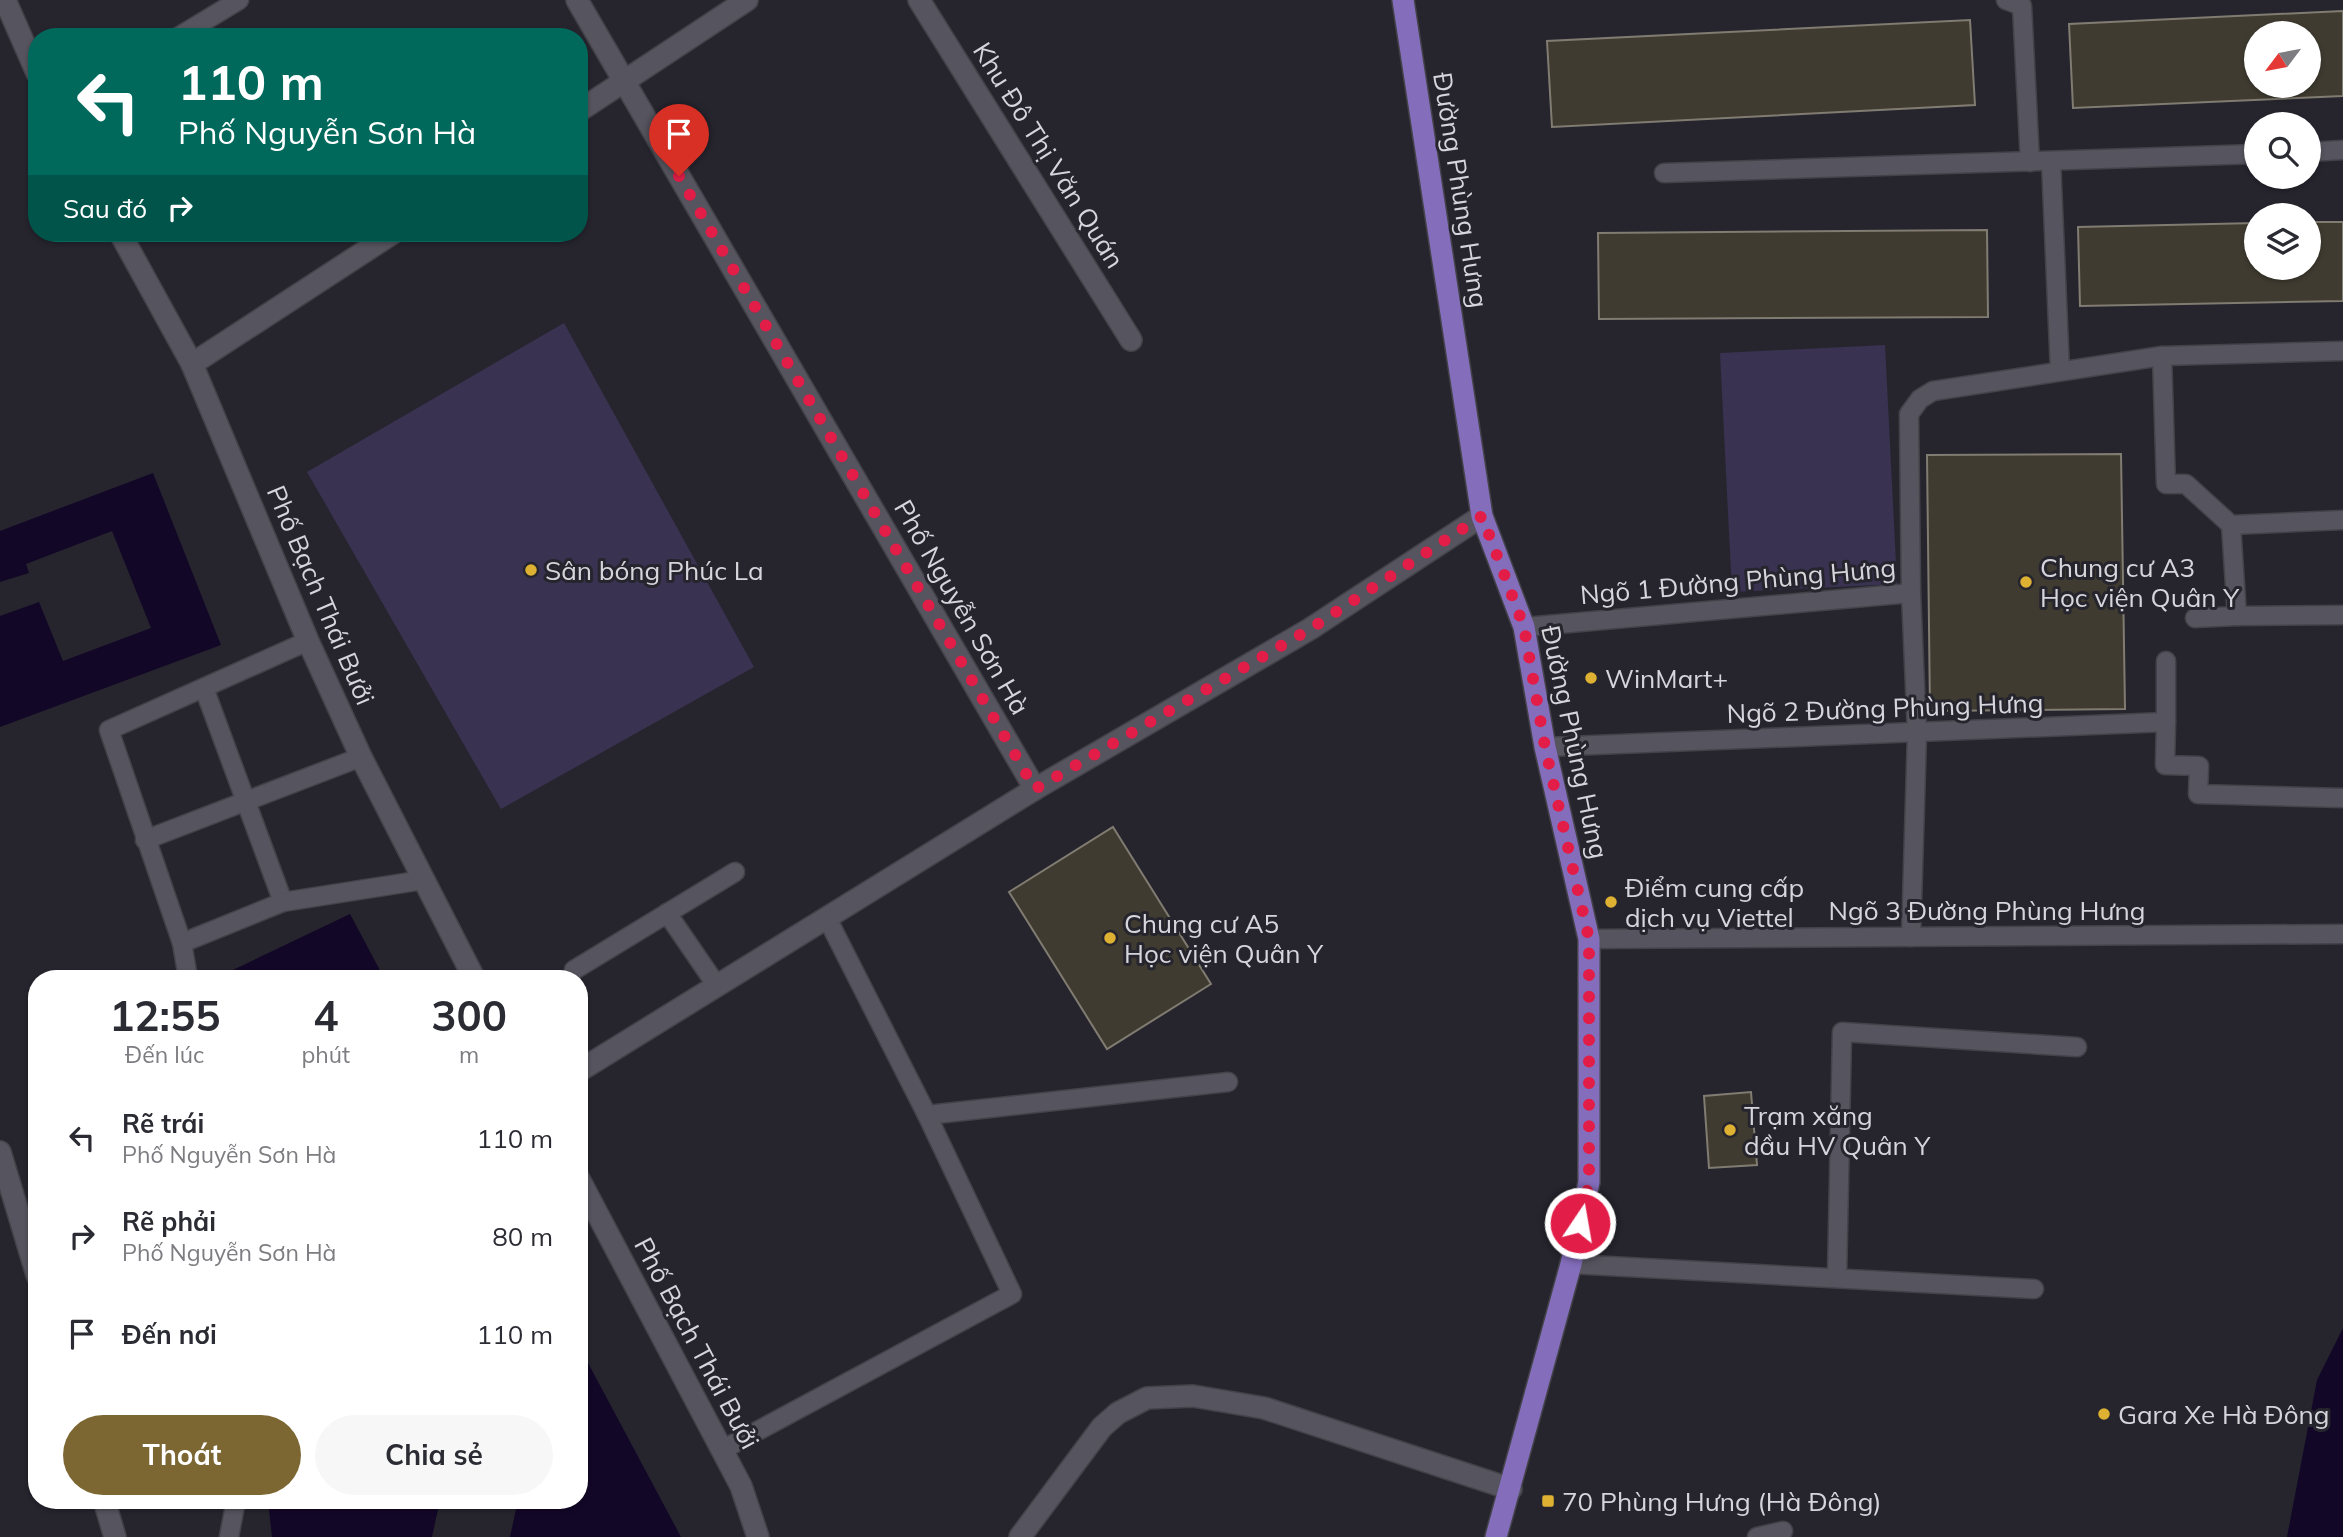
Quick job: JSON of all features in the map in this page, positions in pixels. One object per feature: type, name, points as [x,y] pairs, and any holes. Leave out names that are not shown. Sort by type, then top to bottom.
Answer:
[{"type":"main road","name":"Đường Phùng Hưng","points":[[1403,0],[1482,516],[1524,627],[1545,747],[1589,939],[1589,1182],[1572,1265],[1496,1537]]},
{"type":"street","points":[[5,0],[28,52]]},
{"type":"street","name":"Phố Nguyễn Sơn Hà","points":[[577,0],[1035,789]]},
{"type":"street","points":[[588,105],[747,0]]},
{"type":"street","name":"Khu Đô Thị Văn Quán","points":[[919,0],[1130,340]]},
{"type":"street","name":"Phố Bạch Thái Bưởi","points":[[125,242],[192,364],[308,640],[361,757],[470,970]]},
{"type":"street","points":[[192,364],[379,242]]},
{"type":"street","points":[[588,1065],[1035,789],[1310,629],[1482,516]]},
{"type":"street","points":[[0,1152],[28,1245]]},
{"type":"street","name":"Phố Bạch Thái Bưởi","points":[[588,1196],[741,1486],[758,1537]]},
{"type":"street","points":[[1020,1537],[1102,1427],[1118,1413],[1147,1398],[1194,1396],[1264,1408],[1511,1489]]},
{"type":"street","points":[[107,1509],[116,1537]]},
{"type":"lane","points":[[193,28],[239,0]]},
{"type":"lane","points":[[2006,0],[2022,6],[2030,162]]},
{"type":"lane","points":[[2321,151],[2343,150]]},
{"type":"lane","points":[[1664,173],[2244,154]]},
{"type":"lane","points":[[2051,161],[2060,371]]},
{"type":"lane","name":"Ngõ 1 Đường Phùng Hưng","points":[[1524,627],[1911,593],[1909,414],[1920,399],[1933,391],[2162,356],[2343,351]]},
{"type":"lane","points":[[2162,356],[2166,484],[2186,484],[2231,525],[2236,616]]},
{"type":"lane","points":[[2231,525],[2343,520]]},
{"type":"lane","points":[[1911,593],[1917,733],[1911,937]]},
{"type":"lane","points":[[2195,618],[2343,615]]},
{"type":"lane","points":[[187,970],[182,943],[108,730],[308,640]]},
{"type":"lane","points":[[2166,661],[2165,765],[2199,766],[2198,794],[2343,798]]},
{"type":"lane","points":[[204,688],[283,902]]},
{"type":"lane","name":"Ngõ 2 Đường Phùng Hưng","points":[[1545,747],[2166,722]]},
{"type":"lane","points":[[145,840],[361,757]]},
{"type":"lane","points":[[574,970],[735,872]]},
{"type":"lane","points":[[182,943],[283,902],[423,880]]},
{"type":"lane","points":[[667,913],[717,986]]},
{"type":"lane","points":[[722,1450],[1012,1294],[927,1115],[827,918]]},
{"type":"lane","name":"Ngõ 3 Đường Phùng Hưng","points":[[1589,939],[2343,934]]},
{"type":"lane","points":[[1837,1278],[1842,1032],[2077,1047]]},
{"type":"lane","points":[[927,1115],[1228,1082]]},
{"type":"lane","points":[[1572,1265],[2034,1289]]},
{"type":"lane","points":[[229,1537],[234,1509]]},
{"type":"lane","points":[[1757,1537],[1783,1531]]},
{"type":"shaded area","name":"Sân bóng Phúc La","points":[[564,323],[754,667],[501,809],[307,472]]},
{"type":"shaded area","points":[[1885,345],[1897,584],[1732,592],[1720,353]]},
{"type":"shaded area","points":[[153,473],[221,645],[0,727],[0,616],[39,602],[63,661],[151,628],[112,531],[26,564],[29,573],[0,582],[0,531]]},
{"type":"shaded area","points":[[350,914],[380,970],[233,970]]},
{"type":"shaded area","points":[[2343,1328],[2343,1537],[2287,1537],[2317,1380]]},
{"type":"shaded area","points":[[588,1363],[681,1537],[510,1537],[516,1509],[588,1509]]},
{"type":"shaded area","points":[[269,1509],[438,1509],[432,1537],[272,1537]]},
{"type":"building","points":[[2343,11],[2343,96],[2321,97],[2321,21],[2244,21],[2244,98],[2298,98],[2073,108],[2069,24]]},
{"type":"building","points":[[1970,20],[1975,105],[1552,127],[1547,41]]},
{"type":"building","points":[[2321,222],[2343,222],[2343,301],[2080,306],[2078,227],[2244,223],[2244,280],[2321,280]]},
{"type":"building","points":[[1987,230],[1988,317],[1599,319],[1598,233]]},
{"type":"building","name":"Chung cư A3 Học viện Quân Y","points":[[2121,454],[2125,709],[1930,711],[1927,455]]},
{"type":"building","name":"Chung cư A5 Học viện Quân Y","points":[[1113,827],[1211,984],[1107,1049],[1009,892]]},
{"type":"building","name":"Trạm xăng dầu HV Quân Y","points":[[1751,1092],[1757,1165],[1709,1168],[1704,1096]]},
{"type":"place","name":"Sân bóng Phúc La","points":[[531,570]]},
{"type":"place","name":"Chung cư A3 Học viện Quân Y","points":[[2026,582]]},
{"type":"place","name":"WinMart+","points":[[1591,678]]},
{"type":"place","name":"Điểm cung cấp dịch vụ Viettel","points":[[1611,902]]},
{"type":"place","name":"Chung cư A5 Học viện Quân Y","points":[[1110,938]]},
{"type":"place","name":"Trạm xăng dầu HV Quân Y","points":[[1730,1130]]},
{"type":"place","name":"Gara Xe Hà Đông","points":[[2104,1414]]},
{"type":"place","name":"70 Phùng Hưng (Hà Đông)","points":[[1548,1501]]},
{"type":"route","points":[[679,176],[1035,789],[1310,629],[1482,516],[1524,627],[1545,747],[1589,939],[1589,1182],[1580,1223]]}]
